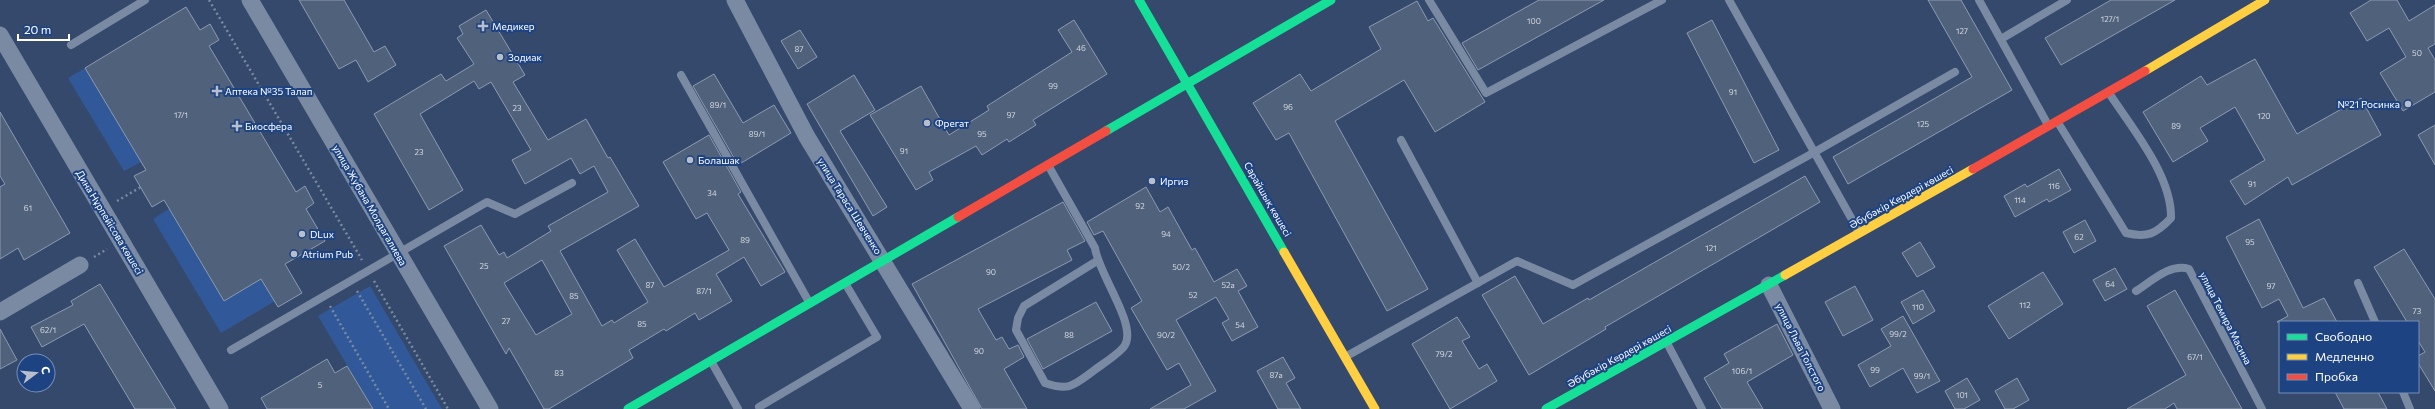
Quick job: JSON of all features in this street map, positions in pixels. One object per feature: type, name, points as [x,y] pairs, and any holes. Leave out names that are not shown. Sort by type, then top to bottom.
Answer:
[{"type":"street","name":"улица Жубана Молдагалиева","points":[[250,0],[490,409]]},
{"type":"street","name":"улица Тараса Шевченко","points":[[735,0],[804,130],[972,409]]},
{"type":"street","name":"Сарайшық көшесі","points":[[1139,0],[1188,82],[1375,409]]},
{"type":"street","points":[[628,409],[1331,0]]},
{"type":"street","name":"Әбубәкір Кердері көшесі","points":[[1546,409],[2053,124],[2265,0]]},
{"type":"street","name":"Дина Нұрпейісова көшесі","points":[[0,35],[220,409]]},
{"type":"street","points":[[0,312],[80,265]]},
{"type":"street","name":"улица Льва Толстого","points":[[1769,285],[1832,409]]},
{"type":"lane","points":[[71,45],[145,0]]},
{"type":"lane","points":[[1429,0],[1486,93],[1662,0]]},
{"type":"lane","points":[[1729,0],[1859,233]]},
{"type":"lane","points":[[1979,0],[2053,124],[2126,233],[2141,237],[2160,230],[2171,218],[2171,205],[2167,191],[2157,168],[2109,92]]},
{"type":"lane","points":[[2001,39],[2067,0]]},
{"type":"lane","points":[[1345,356],[1517,261],[1573,285],[1813,153],[1955,72]]},
{"type":"lane","points":[[681,76],[810,302]]},
{"type":"lane","points":[[1401,140],[1478,283]]},
{"type":"lane","points":[[1047,164],[1095,248],[1096,261],[1129,333],[1125,346],[1074,386],[1059,388],[1045,383],[1016,330],[1018,318],[1024,306],[1096,261]]},
{"type":"lane","points":[[231,350],[398,252],[487,202],[515,214],[572,183]]},
{"type":"lane","name":"улица Темира Масина","points":[[2136,291],[2173,268],[2181,266],[2189,269],[2262,409]]},
{"type":"lane","points":[[759,407],[877,337],[844,283]]},
{"type":"lane","points":[[2358,283],[2375,321]]},
{"type":"lane","points":[[1666,342],[1702,409]]},
{"type":"lane","points":[[710,360],[738,409]]},
{"type":"lane","points":[[2403,393],[2410,409]]},
{"type":"path","points":[[210,0],[448,409]]},
{"type":"path","points":[[102,209],[141,187]]},
{"type":"path","points":[[80,265],[112,246]]},
{"type":"path","points":[[350,280],[426,409]]},
{"type":"path","points":[[324,296],[389,409]]},
{"type":"shaded area","points":[[85,68],[141,162],[124,171],[68,78]]},
{"type":"shaded area","points":[[169,209],[224,301],[261,279],[275,301],[221,333],[153,219]]},
{"type":"shaded area","points":[[370,286],[442,409],[373,409],[318,316]]},
{"type":"building","points":[[299,0],[344,0],[374,52],[385,46],[396,65],[368,82],[356,60],[339,69]]},
{"type":"building","points":[[1539,0],[1604,0],[1478,70],[1462,43]]},
{"type":"building","points":[[1928,0],[1961,0],[2012,90],[1848,184],[1833,157],[1972,77]]},
{"type":"building","points":[[2111,0],[2175,0],[2061,65],[2045,38]]},
{"type":"building","points":[[2371,0],[2397,0],[2409,21],[2435,5],[2435,44],[2428,48],[2435,60],[2435,92],[2403,111],[2380,73],[2406,57],[2389,28],[2367,41],[2350,13]]},
{"type":"building","points":[[1417,1],[1428,21],[1433,18],[1485,102],[1435,132],[1404,80],[1335,121],[1428,289],[1387,311],[1289,133],[1276,140],[1253,103],[1300,74],[1311,91],[1381,49],[1369,27]]},
{"type":"building","points":[[186,7],[200,30],[210,24],[219,40],[209,46],[296,192],[305,186],[314,203],[306,209],[325,241],[285,264],[302,293],[278,307],[261,279],[224,301],[164,200],[152,207],[134,176],[146,170],[85,68]]},
{"type":"building","points":[[486,10],[525,75],[513,82],[548,140],[586,119],[608,158],[610,157],[639,206],[560,251],[602,326],[612,320],[614,323],[648,302],[617,250],[635,239],[664,287],[729,250],[707,213],[696,219],[663,162],[709,135],[741,192],[738,194],[785,272],[761,286],[744,257],[716,274],[732,301],[699,320],[695,313],[666,331],[664,329],[629,350],[633,358],[549,409],[544,409],[509,348],[506,354],[444,246],[481,225],[499,255],[504,252],[507,258],[551,231],[548,226],[608,192],[594,166],[580,174],[571,158],[525,184],[512,160],[531,150],[491,82],[479,89],[474,81],[420,114],[463,190],[429,210],[374,114],[441,74],[446,81],[474,64],[457,38],[463,34],[459,26]],"holes":[[[542,260],[572,314],[536,335],[504,283]]]},
{"type":"building","points":[[1074,20],[1107,74],[1033,120],[1036,125],[1009,142],[1007,139],[982,155],[976,146],[929,172],[933,180],[916,190],[870,115],[921,86],[949,135],[989,110],[987,106],[1072,52],[1058,30]]},
{"type":"building","points":[[1712,20],[1779,150],[1754,163],[1687,33]]},
{"type":"building","points":[[800,30],[817,57],[798,69],[781,41]]},
{"type":"building","points":[[2255,59],[2297,134],[2361,98],[2381,135],[2292,185],[2288,177],[2245,205],[2230,181],[2265,160],[2235,107],[2200,128],[2208,141],[2173,162],[2143,112],[2201,76],[2207,85]]},
{"type":"building","points":[[714,74],[743,123],[774,105],[791,133],[738,165],[693,86]]},
{"type":"building","points":[[854,75],[875,110],[840,131],[887,207],[873,216],[807,104]]},
{"type":"building","points":[[0,112],[70,233],[24,260],[18,248],[0,259],[0,187],[5,184],[0,176]]},
{"type":"building","points":[[2435,125],[2435,165],[2418,135]]},
{"type":"building","points":[[2059,169],[2071,190],[2049,202],[2047,199],[2015,217],[2004,196],[2025,184],[2027,187]]},
{"type":"building","points":[[1805,176],[1820,202],[1605,327],[1606,329],[1529,375],[1482,295],[1515,276],[1543,324],[1588,298],[1589,300]]},
{"type":"building","points":[[1146,187],[1160,212],[1168,207],[1192,250],[1195,248],[1214,282],[1237,269],[1247,286],[1238,291],[1258,327],[1232,341],[1222,323],[1229,319],[1216,297],[1176,320],[1216,391],[1184,409],[1150,409],[1191,385],[1179,363],[1167,370],[1131,308],[1142,301],[1103,231],[1094,235],[1087,222]]},
{"type":"building","points":[[1063,202],[1085,241],[1067,250],[1072,260],[978,309],[996,340],[1002,337],[1009,349],[1018,345],[1024,357],[1004,369],[1027,409],[982,409],[912,284]]},
{"type":"building","points":[[2259,219],[2303,308],[2324,298],[2336,321],[2277,322],[2288,316],[2279,299],[2262,308],[2226,237]]},
{"type":"building","points":[[2085,220],[2096,241],[2074,253],[2063,232]]},
{"type":"building","points":[[1920,242],[1935,267],[1917,277],[1902,253]]},
{"type":"building","points":[[2404,249],[2435,299],[2435,391],[2419,365],[2419,355],[2425,352],[2419,343],[2419,321],[2406,321],[2374,267]]},
{"type":"building","points":[[2115,268],[2127,289],[2105,301],[2093,280]]},
{"type":"building","points":[[2043,272],[2063,304],[2009,339],[1988,306]]},
{"type":"building","points":[[100,284],[176,409],[135,409],[84,324],[42,347],[31,327],[73,305],[71,301]]},
{"type":"building","points":[[1855,286],[1873,320],[1843,336],[1825,302]]},
{"type":"building","points":[[1923,290],[1935,311],[1913,324],[1901,302]]},
{"type":"building","points":[[2175,290],[2242,409],[2177,409],[2174,403],[2165,409],[2127,409],[2186,375],[2147,306]]},
{"type":"building","points":[[1096,302],[1112,331],[1043,369],[1027,339]]},
{"type":"building","points":[[1903,316],[1940,381],[1917,393],[1903,368],[1870,387],[1858,365],[1891,346],[1881,329]]},
{"type":"building","points":[[1457,317],[1470,337],[1462,341],[1479,369],[1487,364],[1497,381],[1450,409],[1412,344]]},
{"type":"building","points":[[1777,324],[1793,355],[1747,382],[1763,409],[1722,409],[1704,378],[1729,363],[1724,354]]},
{"type":"building","points":[[0,329],[16,361],[0,369]]},
{"type":"building","points":[[1283,357],[1295,378],[1286,383],[1301,409],[1278,409],[1257,371]]},
{"type":"building","points":[[327,359],[335,373],[347,366],[373,409],[267,409],[261,398]]},
{"type":"building","points":[[1967,378],[1980,400],[1964,409],[1955,409],[1945,391]]},
{"type":"building","points":[[2017,378],[2029,400],[2013,409],[2005,409],[1995,391]]},
{"type":"building","points":[[2336,393],[2379,393],[2387,409],[2344,409]]},
{"type":"traffic: fast","points":[[1139,0],[1284,252]]},
{"type":"traffic: fast","points":[[1106,131],[1331,0]]},
{"type":"traffic: fast","points":[[628,409],[958,217]]},
{"type":"traffic: fast","points":[[1546,409],[1785,275]]},
{"type":"traffic: slow","points":[[2145,71],[2265,0]]},
{"type":"traffic: slow","points":[[1785,275],[1973,169]]},
{"type":"traffic: slow","points":[[1284,252],[1375,409]]},
{"type":"traffic: jam","points":[[1973,169],[2145,71]]},
{"type":"traffic: jam","points":[[958,217],[1106,131]]},
{"type":"place","name":"Медикер","points":[[483,26]]},
{"type":"place","name":"Зодиак","points":[[500,57]]},
{"type":"place","name":"Аптека №35 Талап","points":[[217,91]]},
{"type":"place","name":"№21 Росинка","points":[[2408,104]]},
{"type":"place","name":"Фрегат","points":[[927,123]]},
{"type":"place","name":"Биосфера","points":[[237,126]]},
{"type":"place","name":"Болашак","points":[[690,160]]},
{"type":"place","name":"Иргиз","points":[[1152,181]]},
{"type":"place","name":"DLux","points":[[302,234]]},
{"type":"place","name":"Atrium Pub","points":[[294,254]]}]
